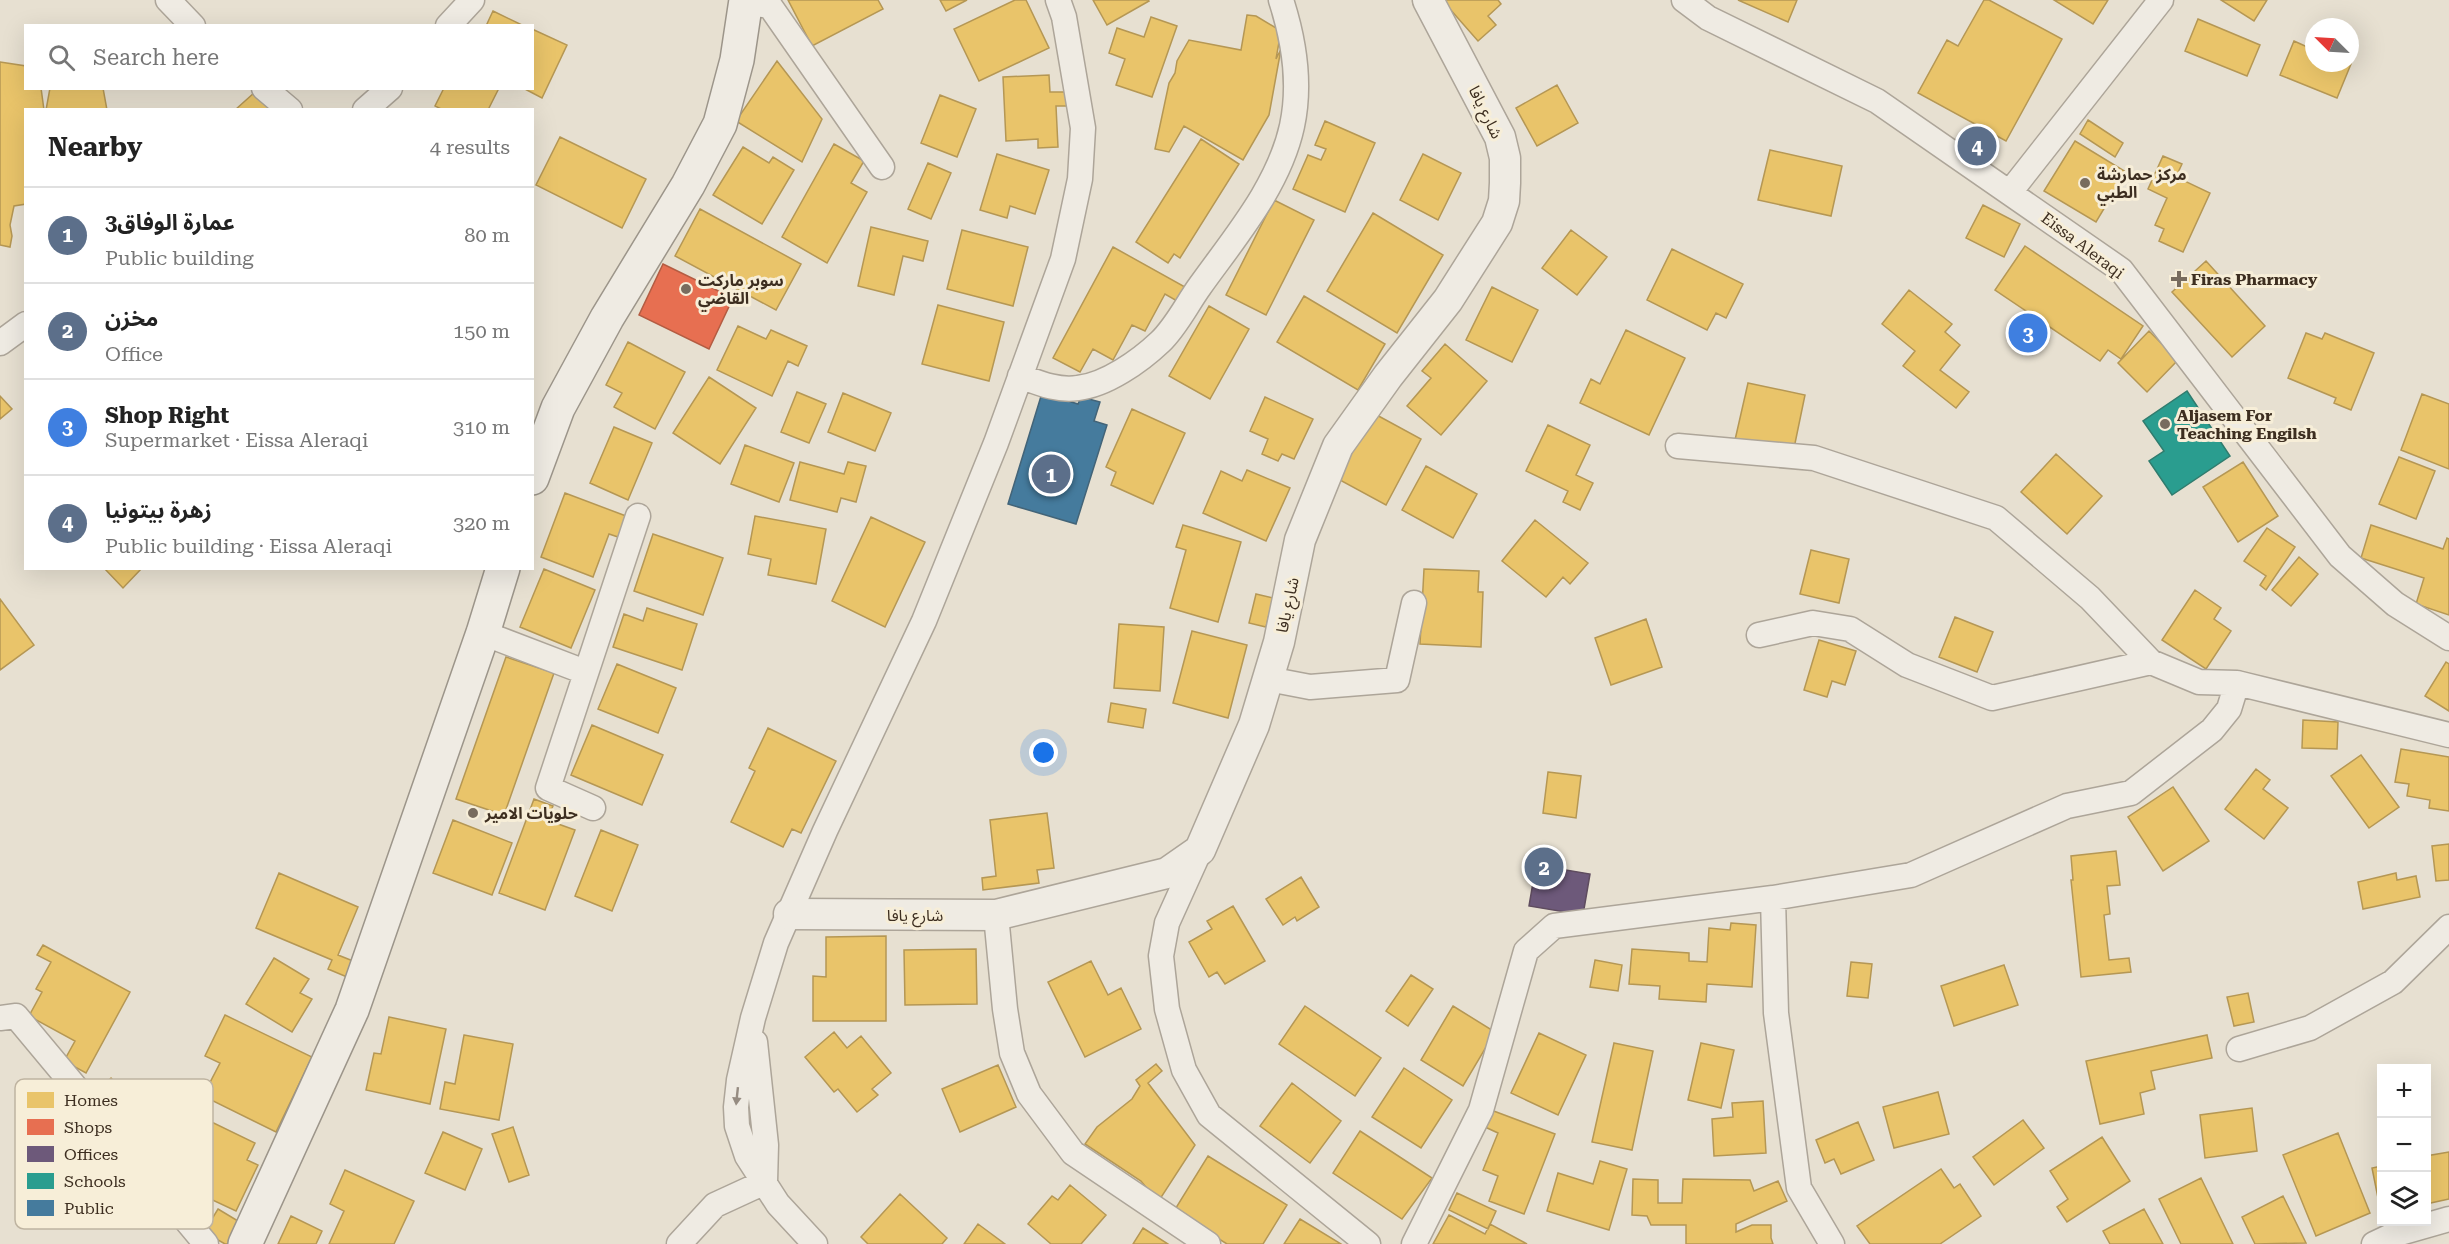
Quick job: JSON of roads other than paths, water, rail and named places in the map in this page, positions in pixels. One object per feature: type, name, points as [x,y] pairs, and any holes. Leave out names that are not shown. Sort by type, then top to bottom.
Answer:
[{"type":"main road","points":[[534,473],[558,408],[607,318],[688,185],[720,124],[737,60],[747,2]]},
{"type":"main road","points":[[244,1244],[352,1010],[483,633],[502,570]]},
{"type":"street","points":[[168,0],[191,24]]},
{"type":"street","points":[[450,24],[472,0]]},
{"type":"street","points":[[815,1244],[778,1204],[765,1182],[765,1145],[753,1018],[776,943],[825,831],[924,621],[996,443],[1063,259],[1080,179],[1083,128],[1064,17],[1058,0]]},
{"type":"street","points":[[1020,376],[1052,387],[1079,388],[1110,377],[1142,358],[1162,340],[1253,211],[1281,164],[1295,107],[1295,62],[1281,0]]},
{"type":"street","name":"شارع يافا","points":[[789,914],[996,915],[1167,873],[1200,850],[1251,734],[1279,642],[1300,540],[1338,446],[1388,376],[1448,300],[1497,223],[1504,201],[1505,158],[1500,137],[1428,0]]},
{"type":"street","name":"Eissa Aleraqi","points":[[1684,0],[1708,18],[1877,101],[2121,270],[2340,556],[2395,604],[2449,638]]},
{"type":"street","points":[[2010,192],[2162,0]]},
{"type":"street","points":[[747,2],[770,6],[882,167]]},
{"type":"street","points":[[266,90],[288,108]]},
{"type":"street","points":[[367,108],[388,90]]},
{"type":"street","points":[[0,343],[24,325]]},
{"type":"street","points":[[1678,446],[1814,458],[1996,518],[2090,598],[2151,662],[2199,682],[2237,683],[2449,735]]},
{"type":"street","points":[[593,808],[548,788],[638,516]]},
{"type":"street","points":[[1268,679],[1310,687],[1397,680],[1414,603]]},
{"type":"street","points":[[1759,635],[1813,623],[1850,629],[1907,665],[1992,698],[2151,662]]},
{"type":"street","points":[[483,633],[585,672]]},
{"type":"street","points":[[1414,1244],[1481,1110],[1526,951],[1554,926],[1773,898],[1911,875],[2067,806],[2131,793],[2212,730],[2229,710],[2237,683]]},
{"type":"street","points":[[1200,850],[1167,923],[1161,956],[1167,1009],[1184,1070],[1209,1115],[1368,1244]]},
{"type":"street","points":[[1773,898],[1776,1013],[1799,1188],[1832,1244]]},
{"type":"street","points":[[996,915],[1005,1009],[1012,1053],[1029,1094],[1073,1153],[1208,1244]]},
{"type":"street","points":[[2239,1049],[2310,1028],[2393,982],[2449,927]]},
{"type":"street","points":[[0,1018],[16,1016],[68,1079]]},
{"type":"street","points":[[679,1244],[715,1205],[765,1182]]},
{"type":"street","points":[[2374,1244],[2393,1235],[2449,1219]]},
{"type":"street","points":[[194,1229],[206,1244]]},
{"type":"place","name":"زهرة بيتونيا","points":[[1977,146]]},
{"type":"place","name":"مركز حمارشة الطبي","points":[[2085,183]]},
{"type":"place","name":"Firas Pharmacy","points":[[2179,279]]},
{"type":"place","name":"سوبر ماركت القاضي","points":[[686,289]]},
{"type":"place","name":"Shop Right","points":[[2028,333]]},
{"type":"place","name":"Aljasem For Teaching Engilsh","points":[[2165,424]]},
{"type":"place","name":"عمارة الوفاق3","points":[[1051,474]]},
{"type":"place","name":"حلويات الامير","points":[[473,813]]},
{"type":"place","name":"مخزن","points":[[1544,867]]}]
